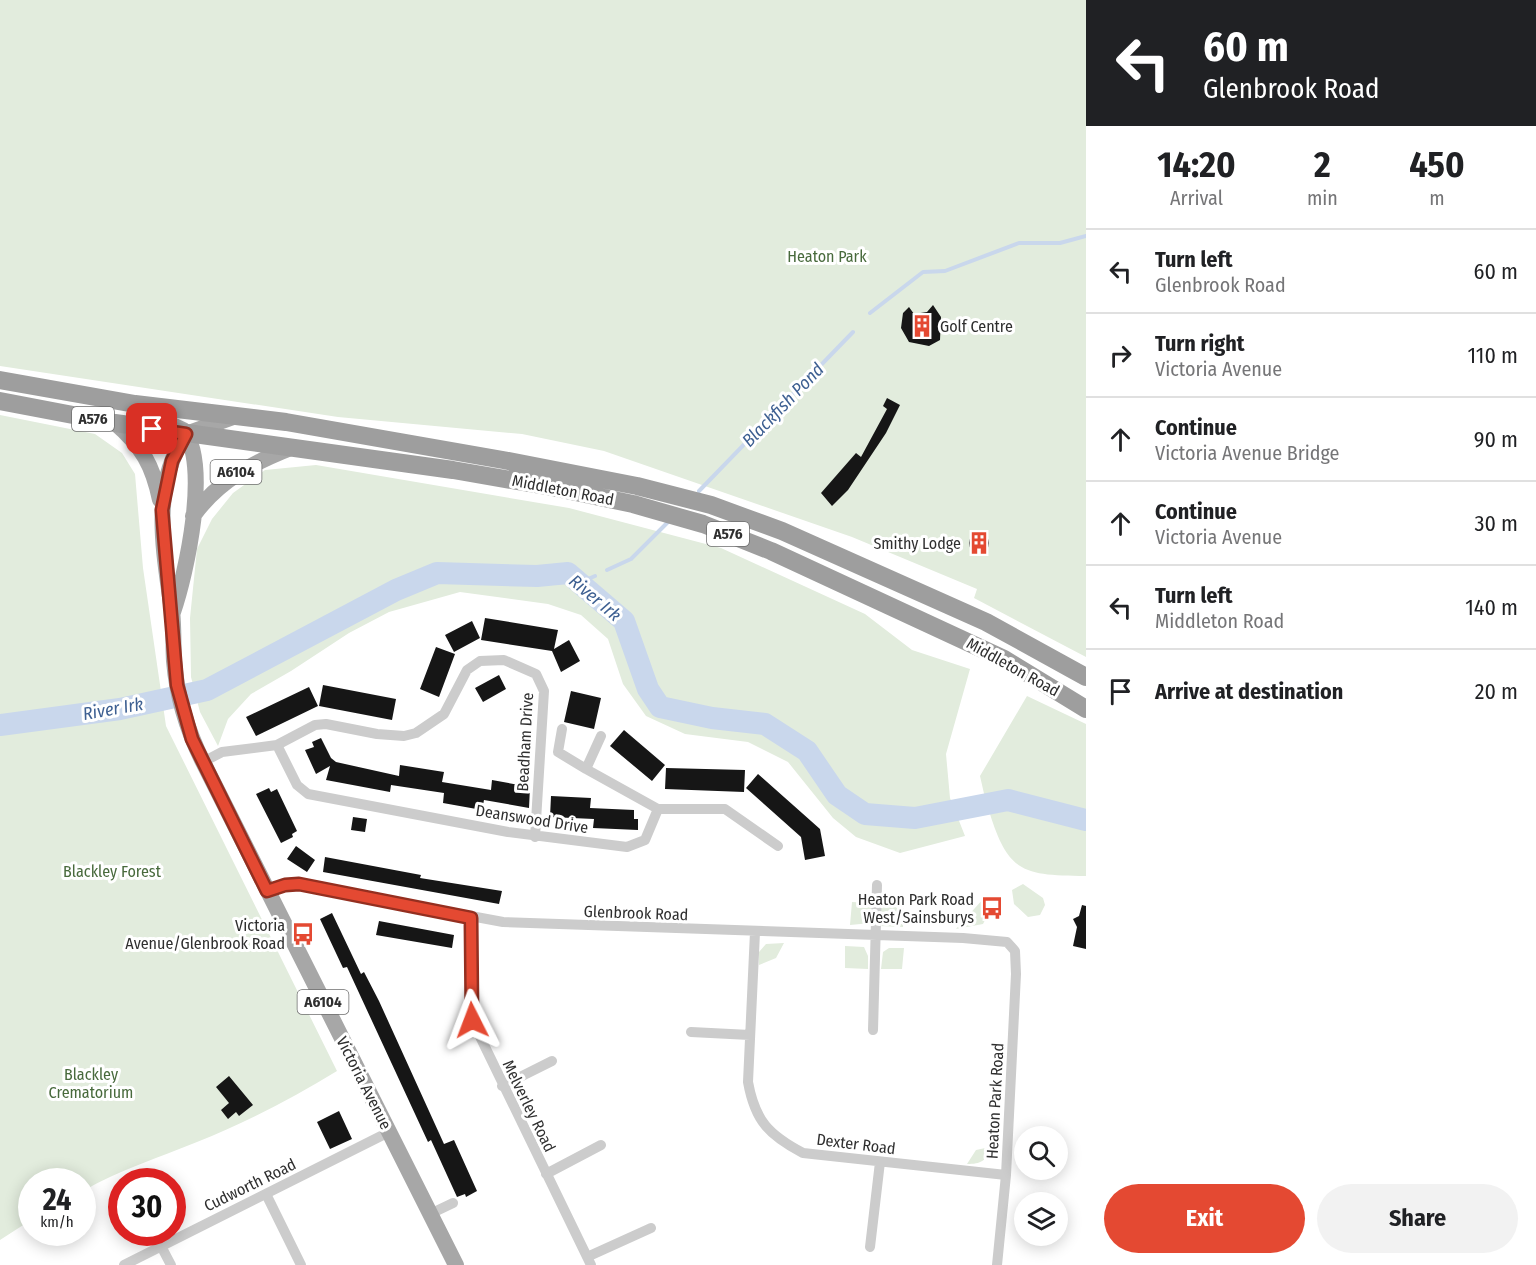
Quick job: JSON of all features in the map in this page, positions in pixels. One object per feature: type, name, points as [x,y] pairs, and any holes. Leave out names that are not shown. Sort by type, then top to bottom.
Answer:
[{"type":"highway","name":"Middleton Road","points":[[0,380],[135,404],[236,416],[574,473],[711,505],[782,531],[986,622],[1086,677]]},
{"type":"highway","name":"Middleton Road","points":[[0,401],[115,423],[293,447],[552,487],[633,504],[703,525],[771,550],[1005,659],[1086,709]]},
{"type":"main road","points":[[135,404],[186,434],[236,416]]},
{"type":"main road","name":"A6104","points":[[115,423],[133,438],[145,454],[156,480],[162,510],[165,572],[172,613]]},
{"type":"main road","name":"A6104","points":[[162,510],[172,461],[186,434]]},
{"type":"main road","name":"A6104","points":[[172,613],[184,580],[193,516],[195,478],[186,434]]},
{"type":"main road","name":"A6104","points":[[193,516],[212,492],[233,474],[293,447]]},
{"type":"main road","name":"Victoria Avenue","points":[[172,613],[177,685],[192,739],[456,1265]]},
{"type":"street","name":"Beadham Drive","points":[[203,762],[222,752],[277,745],[315,725],[326,724],[397,735],[416,732],[444,714],[457,686],[472,665],[491,659],[522,666],[540,677],[544,691],[535,837]]},
{"type":"street","points":[[562,729],[558,752],[658,809],[724,809],[778,846]]},
{"type":"street","points":[[586,769],[601,736]]},
{"type":"street","name":"Deanswood Drive","points":[[277,745],[297,786],[308,794],[535,837],[590,844],[634,846],[645,840],[658,809]]},
{"type":"street","name":"Glenbrook Road","points":[[267,891],[285,885],[299,884],[471,918],[514,923],[1007,942]]},
{"type":"street","points":[[873,1030],[877,885]]},
{"type":"street","name":"Melverley Road","points":[[471,918],[472,1020],[502,1086],[589,1261]]},
{"type":"street","name":"Dexter Road","points":[[755,932],[748,1082],[753,1107],[765,1127],[803,1153],[1006,1175]]},
{"type":"street","name":"Heaton Park Road","points":[[997,1265],[1006,1175],[1017,974],[1015,951],[1007,942]]},
{"type":"street","points":[[691,1032],[750,1035]]},
{"type":"street","points":[[502,1086],[552,1061]]},
{"type":"street","name":"Cudworth Road","points":[[186,1234],[389,1132]]},
{"type":"street","points":[[546,1174],[601,1145]]},
{"type":"street","points":[[870,1247],[880,1162]]},
{"type":"street","points":[[266,1194],[301,1265]]},
{"type":"street","points":[[430,1214],[453,1203]]},
{"type":"street","points":[[589,1261],[651,1228]]},
{"type":"street","points":[[161,1246],[171,1265]]},
{"type":"street","name":"Cudworth Road","points":[[124,1265],[161,1246]]},
{"type":"green space","name":"Heaton Park","points":[[0,0],[1086,0],[1086,657],[974,598],[977,589],[852,537],[604,451],[522,434],[338,417],[0,366]]},
{"type":"green space","name":"Blackley Forest","points":[[0,415],[95,434],[122,453],[135,474],[143,568],[166,726],[337,1071],[286,1100],[215,1135],[130,1168],[108,1168],[108,1178],[96,1184],[96,1168],[18,1168],[18,1228],[0,1240]]},
{"type":"green space","points":[[316,465],[569,508],[721,548],[865,614],[912,650],[970,669],[946,754],[950,798],[965,836],[900,853],[856,837],[833,818],[788,762],[748,742],[685,734],[646,716],[623,684],[608,639],[581,615],[548,604],[460,592],[389,612],[349,633],[251,694],[228,719],[218,746],[200,712],[191,677],[190,618],[197,549],[212,519],[233,493],[265,470]]},
{"type":"green space","points":[[1027,696],[1086,724],[1086,815],[1016,797],[985,798],[980,776]]},
{"type":"green space","points":[[1010,810],[1086,830],[1086,876],[1034,872],[1023,868],[1013,860],[997,834],[990,814]]},
{"type":"green space","points":[[1023,884],[1043,898],[1045,905],[1040,915],[1028,917],[1014,904],[1012,890]]},
{"type":"green space","points":[[984,898],[988,914],[983,924],[956,929]]},
{"type":"green space","points":[[852,902],[872,903],[871,923],[850,925]]},
{"type":"green space","points":[[881,903],[904,904],[903,927],[880,926]]},
{"type":"green space","points":[[784,943],[776,958],[759,965],[759,952],[766,944]]},
{"type":"green space","points":[[845,946],[864,947],[868,956],[868,969],[845,968]]},
{"type":"green space","points":[[889,948],[904,948],[902,969],[881,969],[883,952]]},
{"type":"green space","points":[[990,1147],[983,1161],[967,1164],[976,1150]]},
{"type":"building","name":"Golf Centre","points":[[933,305],[941,317],[940,340],[929,346],[909,342],[901,328],[903,313],[909,307],[914,314],[927,312]]},
{"type":"building","points":[[887,398],[900,405],[886,433],[848,490],[832,506],[821,493],[856,453],[861,457],[887,409],[883,406]]},
{"type":"building","name":"Smithy Lodge","points":[[979,533],[986,536],[989,543],[986,550],[979,553],[972,550],[969,543],[972,536]]},
{"type":"building","points":[[485,618],[558,630],[554,649],[569,640],[580,661],[561,672],[552,651],[481,640]]},
{"type":"building","points":[[472,621],[480,638],[454,652],[445,635]]},
{"type":"building","points":[[436,647],[455,654],[439,697],[420,689]]},
{"type":"building","points":[[499,675],[506,689],[483,702],[475,688]]},
{"type":"building","points":[[323,685],[396,699],[392,720],[319,706]]},
{"type":"building","points":[[309,687],[318,706],[256,736],[246,717]]},
{"type":"building","points":[[571,691],[601,698],[594,729],[564,722]]},
{"type":"building","points":[[624,730],[665,765],[652,781],[610,746]]},
{"type":"building","points":[[321,738],[331,758],[336,762],[399,776],[400,765],[444,772],[442,782],[491,790],[492,780],[530,787],[529,808],[484,800],[482,810],[443,803],[444,793],[391,785],[390,792],[326,780],[330,766],[316,774],[305,750],[314,747],[312,742]]},
{"type":"building","points":[[666,768],[745,770],[744,792],[665,789]]},
{"type":"building","points":[[758,774],[820,829],[825,856],[805,860],[801,837],[746,788]]},
{"type":"building","points":[[269,788],[271,792],[277,789],[297,831],[292,834],[293,837],[281,843],[256,794]]},
{"type":"building","points":[[551,796],[591,798],[590,808],[634,810],[634,819],[638,819],[638,830],[593,828],[594,819],[550,817]]},
{"type":"building","points":[[353,817],[367,819],[365,832],[351,830]]},
{"type":"building","points":[[296,846],[315,860],[307,872],[287,859]]},
{"type":"building","points":[[325,857],[421,875],[420,878],[502,891],[499,904],[323,872]]},
{"type":"building","points":[[1082,905],[1086,906],[1086,949],[1073,946],[1077,927],[1073,919],[1079,916]]},
{"type":"building","points":[[332,913],[361,974],[364,972],[379,1001],[444,1144],[454,1140],[477,1191],[466,1197],[465,1194],[457,1197],[431,1140],[428,1142],[347,967],[343,968],[320,919]]},
{"type":"building","points":[[379,921],[454,935],[452,948],[376,935]]},
{"type":"building","points":[[229,1076],[253,1105],[239,1116],[236,1112],[228,1119],[221,1110],[229,1103],[216,1087]]},
{"type":"building","points":[[339,1111],[352,1139],[330,1149],[317,1122]]},
{"type":"waterway","name":"Blackfish Pond","points":[[870,313],[923,272],[945,271],[1019,243],[1060,243],[1086,236]]},
{"type":"waterway","name":"Blackfish Pond","points":[[699,491],[853,332]]},
{"type":"waterway","name":"Blackfish Pond","points":[[607,570],[631,559],[668,522]]},
{"type":"waterway","name":"River Irk","points":[[0,725],[120,709],[207,690],[396,590],[437,573],[537,576],[568,573],[624,621],[648,689],[660,707],[712,718],[765,724],[807,751],[837,795],[865,814],[915,818],[1008,800],[1086,820]]},
{"type":"waterway","points":[[579,583],[595,576]]},
{"type":"place","name":"Golf Centre","points":[[922,326]]},
{"type":"place","name":"Smithy Lodge","points":[[979,543]]},
{"type":"place","name":"Heaton Park Road West/Sainsburys","points":[[992,908]]},
{"type":"place","name":"Victoria Avenue/Glenbrook Road","points":[[303,934]]},
{"type":"route","points":[[152,429],[186,434],[169,470],[162,510],[162,536],[172,613],[174,660],[183,711],[192,739],[267,891],[285,885],[299,884],[471,918],[469,983],[472,1020]]},
{"type":"park label","name":"Blackley Crematorium","points":[[91,1083]]}]
